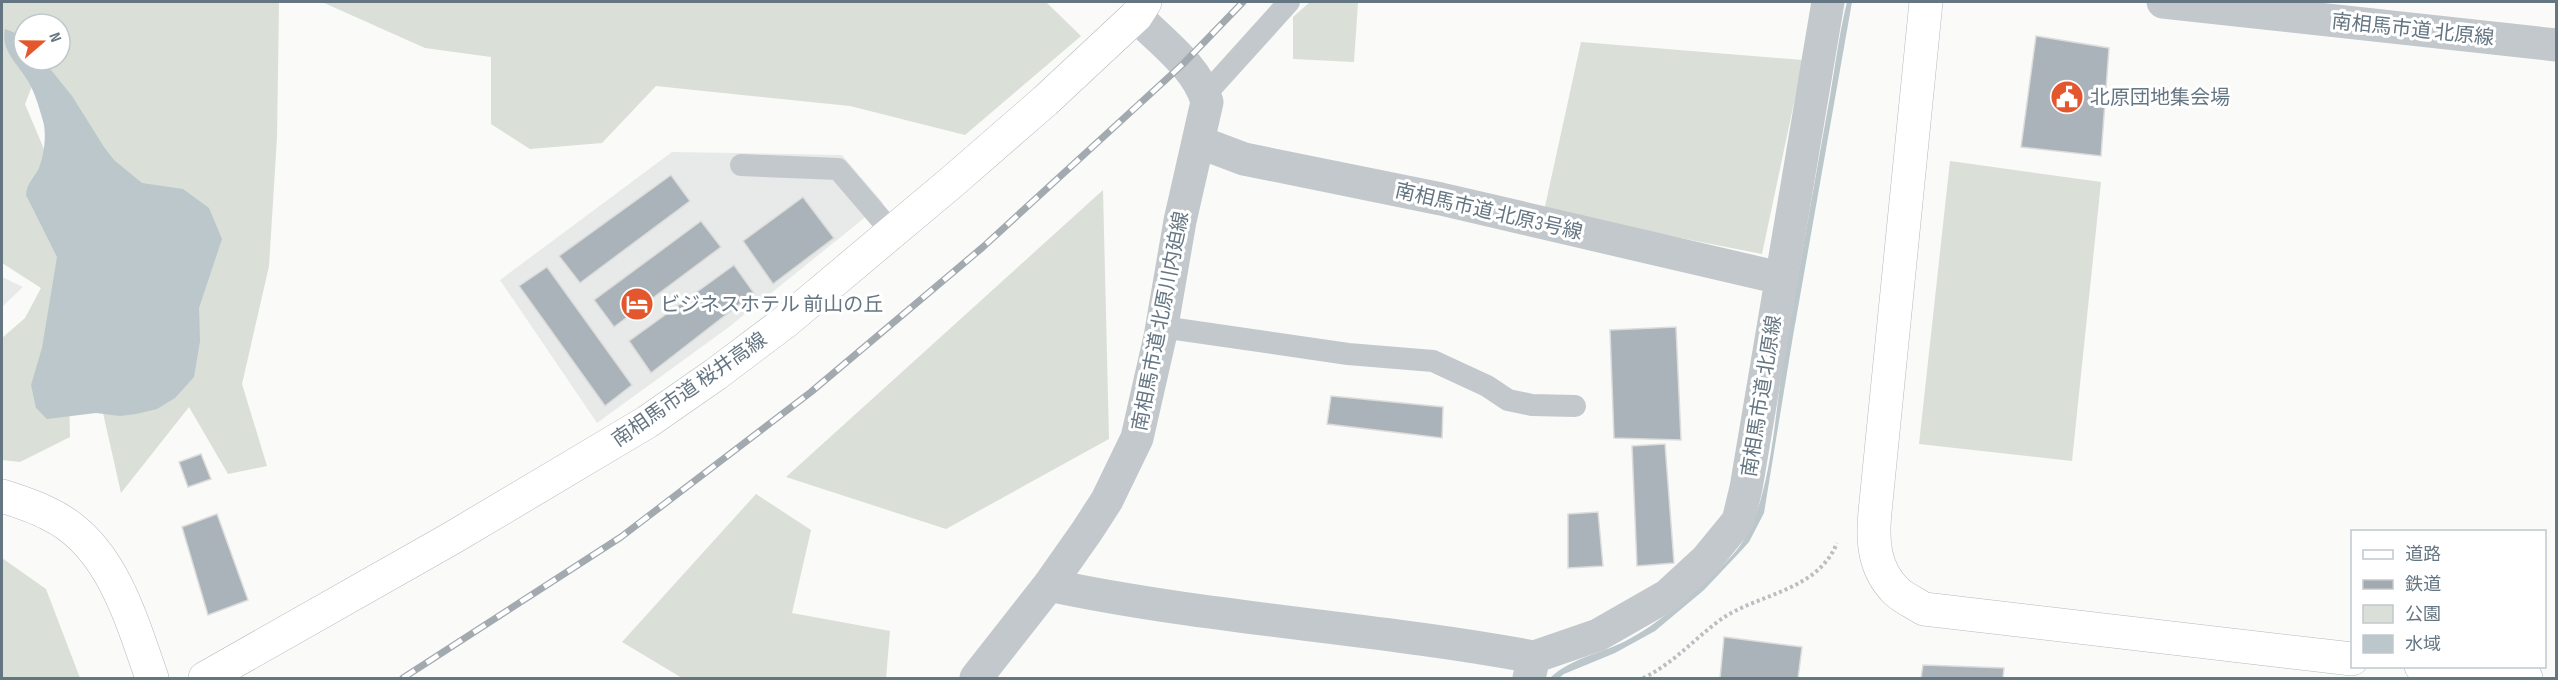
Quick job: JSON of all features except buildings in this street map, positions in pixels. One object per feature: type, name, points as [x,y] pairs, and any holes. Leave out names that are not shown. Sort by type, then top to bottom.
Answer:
[{"type":"street","name":"南相馬市道 北原線","points":[[1531,668],[1668,595],[1706,560],[1738,521],[1746,488],[1828,2]]},
{"type":"street","points":[[1926,2],[1873,532],[1877,566],[1896,592],[1924,609],[2351,659]]},
{"type":"street","name":"南相馬市道 北原線","points":[[2163,2],[2556,45]]},
{"type":"street","points":[[1140,9],[1204,90],[1205,95]]},
{"type":"street","name":"南相馬市道 桜井高線","points":[[205,678],[647,422],[716,374],[784,322],[1037,108],[1140,9]]},
{"type":"street","name":"南相馬市道 北原川内廹線","points":[[976,678],[1049,585],[1107,500],[1137,438],[1162,327],[1178,230],[1207,102],[1205,95]]},
{"type":"street","name":"南相馬市道 北原3号線","points":[[1199,142],[1244,159],[1441,199],[1780,278]]},
{"type":"street","points":[[2,496],[51,514],[77,532],[100,557],[127,610],[152,678]]},
{"type":"street","points":[[1049,585],[1123,599],[1490,648],[1531,668]]},
{"type":"street","points":[[2438,668],[2526,678]]},
{"type":"lane","points":[[1205,95],[1289,2]]},
{"type":"lane","points":[[741,165],[838,169],[892,232]]},
{"type":"lane","points":[[1162,327],[1348,354],[1433,361],[1487,386],[1508,400],[1532,405],[1575,406]]},
{"type":"path","points":[[1642,678],[1663,669],[1721,619],[1804,581],[1824,565],[1839,538]]},
{"type":"shaded area","name":"ビジネスホテル 前山の丘","points":[[672,152],[842,155],[883,203],[729,327],[597,423],[500,280]]},
{"type":"shaded area","points":[[2,277],[23,287],[2,307]]},
{"type":"green space","points":[[2,2],[279,2],[277,137],[269,266],[242,384],[267,466],[228,474],[189,407],[121,493],[101,404],[142,202],[36,76],[25,104],[86,249],[69,395],[70,437],[20,462],[2,460],[2,338],[25,318],[41,288],[2,263]]},
{"type":"green space","points":[[322,2],[1046,2],[1081,36],[965,135],[850,106],[656,86],[602,143],[530,149],[491,124],[491,57],[425,48]]},
{"type":"green space","points":[[1310,2],[1358,2],[1354,62],[1293,59],[1293,17]]},
{"type":"green space","points":[[1581,42],[1803,60],[1762,254],[1544,211]]},
{"type":"green space","points":[[1950,161],[2101,182],[2072,461],[1919,444]]},
{"type":"green space","points":[[1103,190],[1109,439],[946,529],[786,477]]},
{"type":"green space","points":[[756,494],[811,530],[792,613],[890,631],[886,678],[682,678],[622,642]]},
{"type":"green space","points":[[2,558],[46,589],[80,678],[2,678]]},
{"type":"water","points":[[1847,2],[1852,2],[1764,513],[1749,542],[1739,553],[1704,590],[1655,631],[1615,653],[1559,678],[1550,678],[1568,665],[1621,643],[1657,622],[1714,573],[1736,551],[1748,533],[1757,512],[1769,462],[1788,333]]},
{"type":"water","points":[[5,29],[12,32],[12,58],[7,49]]},
{"type":"water","points":[[22,72],[53,72],[72,96],[114,160],[142,183],[183,189],[209,208],[222,239],[199,308],[200,341],[194,377],[175,398],[157,409],[120,416],[96,413],[47,419],[36,408],[31,385],[42,348],[57,257],[26,195],[42,159],[45,139],[43,121],[36,98]]},
{"type":"railway","points":[[403,678],[621,537],[811,392],[983,247],[1183,64],[1243,2]]},
{"type":"place","name":"北原団地集会場","points":[[2067,97]]},
{"type":"place","name":"ビジネスホテル 前山の丘","points":[[637,304]]}]
